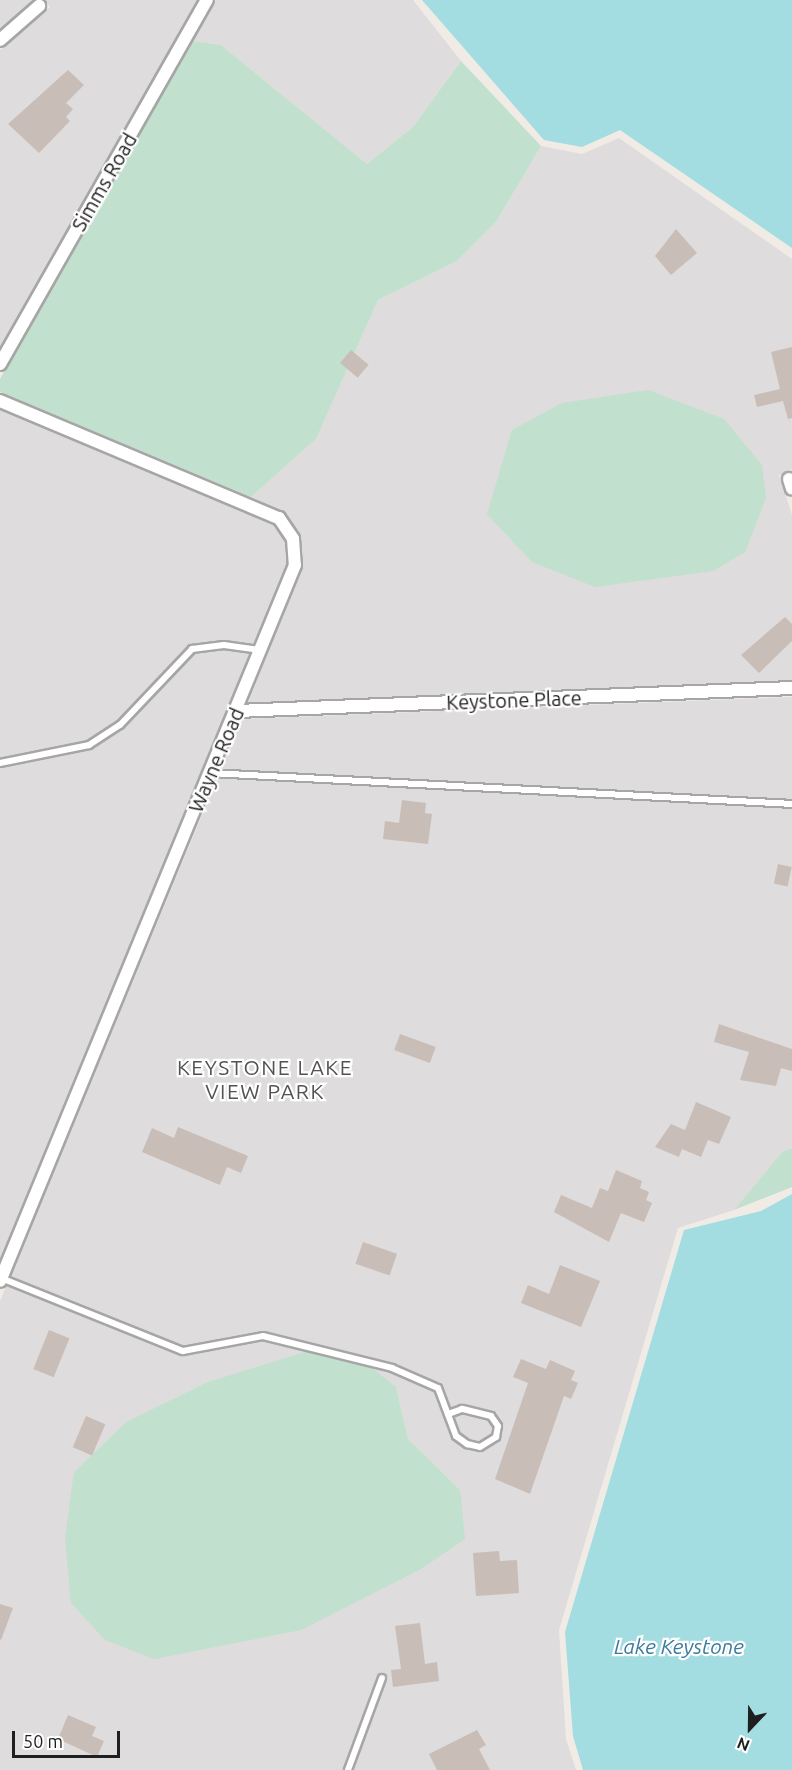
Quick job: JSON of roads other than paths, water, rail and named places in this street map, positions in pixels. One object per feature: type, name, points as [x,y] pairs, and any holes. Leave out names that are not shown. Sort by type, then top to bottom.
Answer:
[{"type":"street","name":"Simms Road","points":[[0,364],[207,0]]},
{"type":"street","points":[[0,40],[39,6]]},
{"type":"street","name":"Wayne Road","points":[[0,401],[279,518],[293,539],[295,565],[237,711],[1,1280]]},
{"type":"street","name":"Keystone Place","points":[[237,711],[792,688]]},
{"type":"lane","points":[[0,763],[89,745],[120,725],[192,649],[224,645],[261,650]]},
{"type":"lane","points":[[211,773],[792,804]]},
{"type":"lane","points":[[1,1280],[183,1351],[263,1336],[392,1368],[438,1388],[456,1436],[467,1444],[480,1447],[496,1437],[498,1426],[490,1416],[462,1409],[448,1414]]},
{"type":"lane","points":[[348,1770],[382,1678]]},
{"type":"water","points":[[422,0],[792,0],[792,248],[620,130],[582,147],[544,140]]},
{"type":"water","name":"Lake Keystone","points":[[792,1194],[792,1770],[583,1770],[573,1736],[565,1632],[684,1230],[761,1211]]},
{"type":"district","name":"KEYSTONE LAKE VIEW PARK","points":[[265,1079]]}]
